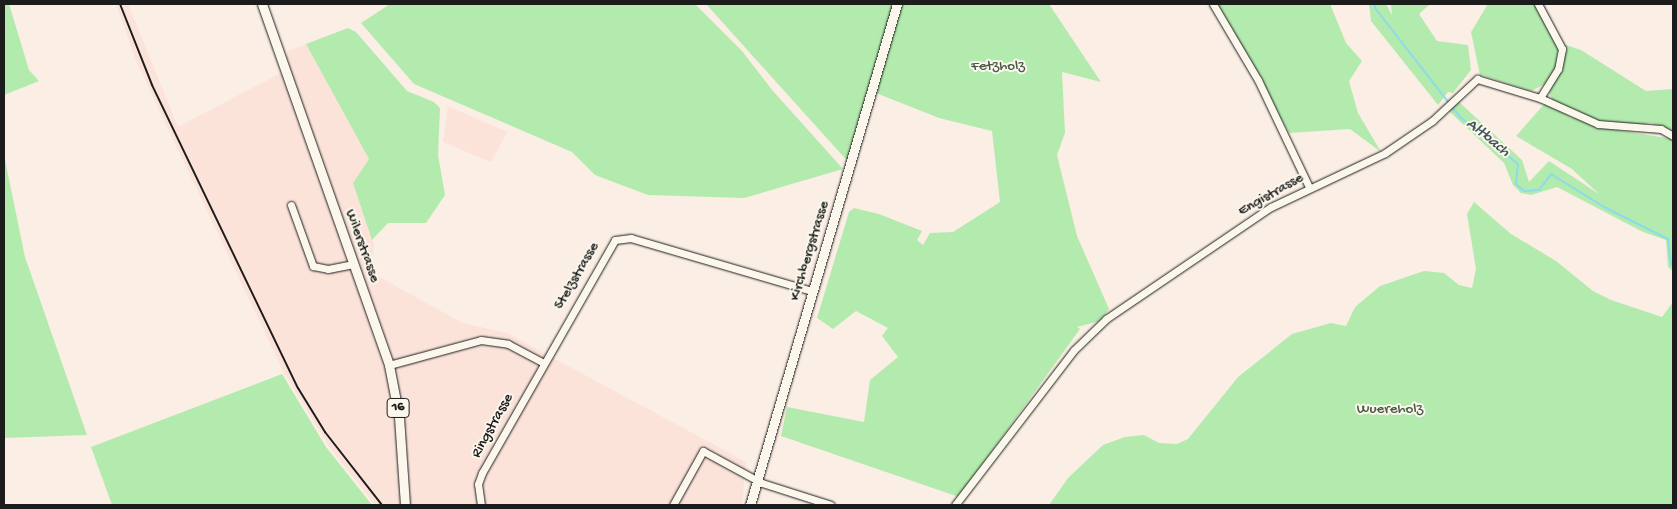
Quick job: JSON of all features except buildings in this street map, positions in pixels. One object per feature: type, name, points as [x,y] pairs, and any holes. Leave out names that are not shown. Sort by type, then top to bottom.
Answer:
[{"type":"main road","name":"Wilerstrasse","points":[[262,4],[389,365],[400,426],[405,505]]},
{"type":"main road","name":"Kirchbergstrasse","points":[[750,505],[897,4]]},
{"type":"street","points":[[1212,4],[1258,80],[1309,187]]},
{"type":"street","points":[[1538,4],[1562,49],[1558,69],[1540,98]]},
{"type":"street","name":"Engistrasse","points":[[955,505],[1074,350],[1106,320],[1271,207],[1309,187],[1386,153],[1448,107],[1477,80],[1540,98],[1598,124],[1661,129],[1673,136]]},
{"type":"street","points":[[291,206],[313,266],[328,269],[354,264]]},
{"type":"street","name":"Stelzstrasse","points":[[543,363],[609,247],[622,238],[812,291]]},
{"type":"street","points":[[389,365],[481,340],[508,344],[543,363]]},
{"type":"street","name":"Ringstrasse","points":[[481,505],[478,484],[482,473],[543,363]]},
{"type":"street","points":[[672,505],[703,451],[756,480],[831,505]]},
{"type":"shaded area","points":[[116,4],[128,4],[178,127],[281,73],[288,51],[306,44],[370,159],[353,183],[374,245],[370,272],[463,323],[507,333],[746,462],[742,505],[375,505],[330,448],[284,373],[135,58]]},
{"type":"shaded area","points":[[448,106],[507,132],[491,162],[443,142]]},
{"type":"green space","points":[[4,4],[9,4],[29,70],[39,81],[4,95]]},
{"type":"green space","points":[[390,4],[695,4],[742,51],[773,91],[843,169],[744,198],[648,195],[595,175],[572,152],[414,84],[361,23]]},
{"type":"green space","name":"Fetzholz","points":[[706,4],[1049,4],[1101,82],[1062,72],[1065,133],[1057,155],[1077,236],[1109,309],[1100,321],[1077,327],[1080,329],[959,497],[781,436],[787,407],[864,422],[870,380],[898,357],[882,336],[888,328],[856,311],[833,329],[817,318],[849,212],[854,208],[879,214],[922,231],[917,240],[923,245],[930,233],[953,232],[1000,202],[992,131],[939,118],[876,93],[851,165]]},
{"type":"green space","points":[[1218,4],[1330,4],[1346,43],[1362,61],[1349,81],[1358,113],[1381,152],[1350,129],[1289,133]]},
{"type":"green space","points":[[1369,4],[1386,4],[1392,15],[1391,4],[1430,4],[1419,14],[1437,41],[1468,45],[1471,70],[1453,93],[1448,92],[1438,105],[1371,21]]},
{"type":"green space","points":[[1488,4],[1537,4],[1558,46],[1556,68],[1545,84],[1531,91],[1480,75],[1471,32]]},
{"type":"green space","points":[[348,28],[356,32],[407,91],[434,102],[440,108],[438,155],[445,195],[426,223],[388,223],[372,240],[353,183],[369,159],[306,44]]},
{"type":"green space","points":[[1566,45],[1581,50],[1646,91],[1672,89],[1673,85],[1673,131],[1651,123],[1626,126],[1591,119],[1554,103],[1549,93]]},
{"type":"green space","points":[[1547,101],[1570,117],[1616,130],[1673,139],[1673,271],[1668,267],[1666,240],[1643,232],[1557,187],[1531,195],[1521,193],[1513,185],[1504,163],[1449,111],[1459,102],[1522,160],[1529,182],[1549,161],[1599,194],[1572,169],[1516,136]]},
{"type":"green space","points":[[4,155],[25,257],[87,435],[4,438]]},
{"type":"green space","name":"Wuereholz","points":[[1474,202],[1511,234],[1556,261],[1593,291],[1611,300],[1662,317],[1673,302],[1673,505],[1049,505],[1068,478],[1103,445],[1125,437],[1144,435],[1159,443],[1177,444],[1188,439],[1238,377],[1292,334],[1331,323],[1346,326],[1355,307],[1380,286],[1424,271],[1444,273],[1459,285],[1472,288],[1476,269],[1467,214]]},
{"type":"green space","points":[[282,374],[326,447],[372,505],[112,505],[91,447]]},
{"type":"waterway","name":"Altbach","points":[[1375,4],[1375,8],[1460,117],[1518,164],[1516,184],[1524,191],[1539,190],[1551,174],[1604,207],[1668,239],[1671,265]]},
{"type":"railway","points":[[120,4],[152,85],[298,388],[325,432],[382,505]]}]
